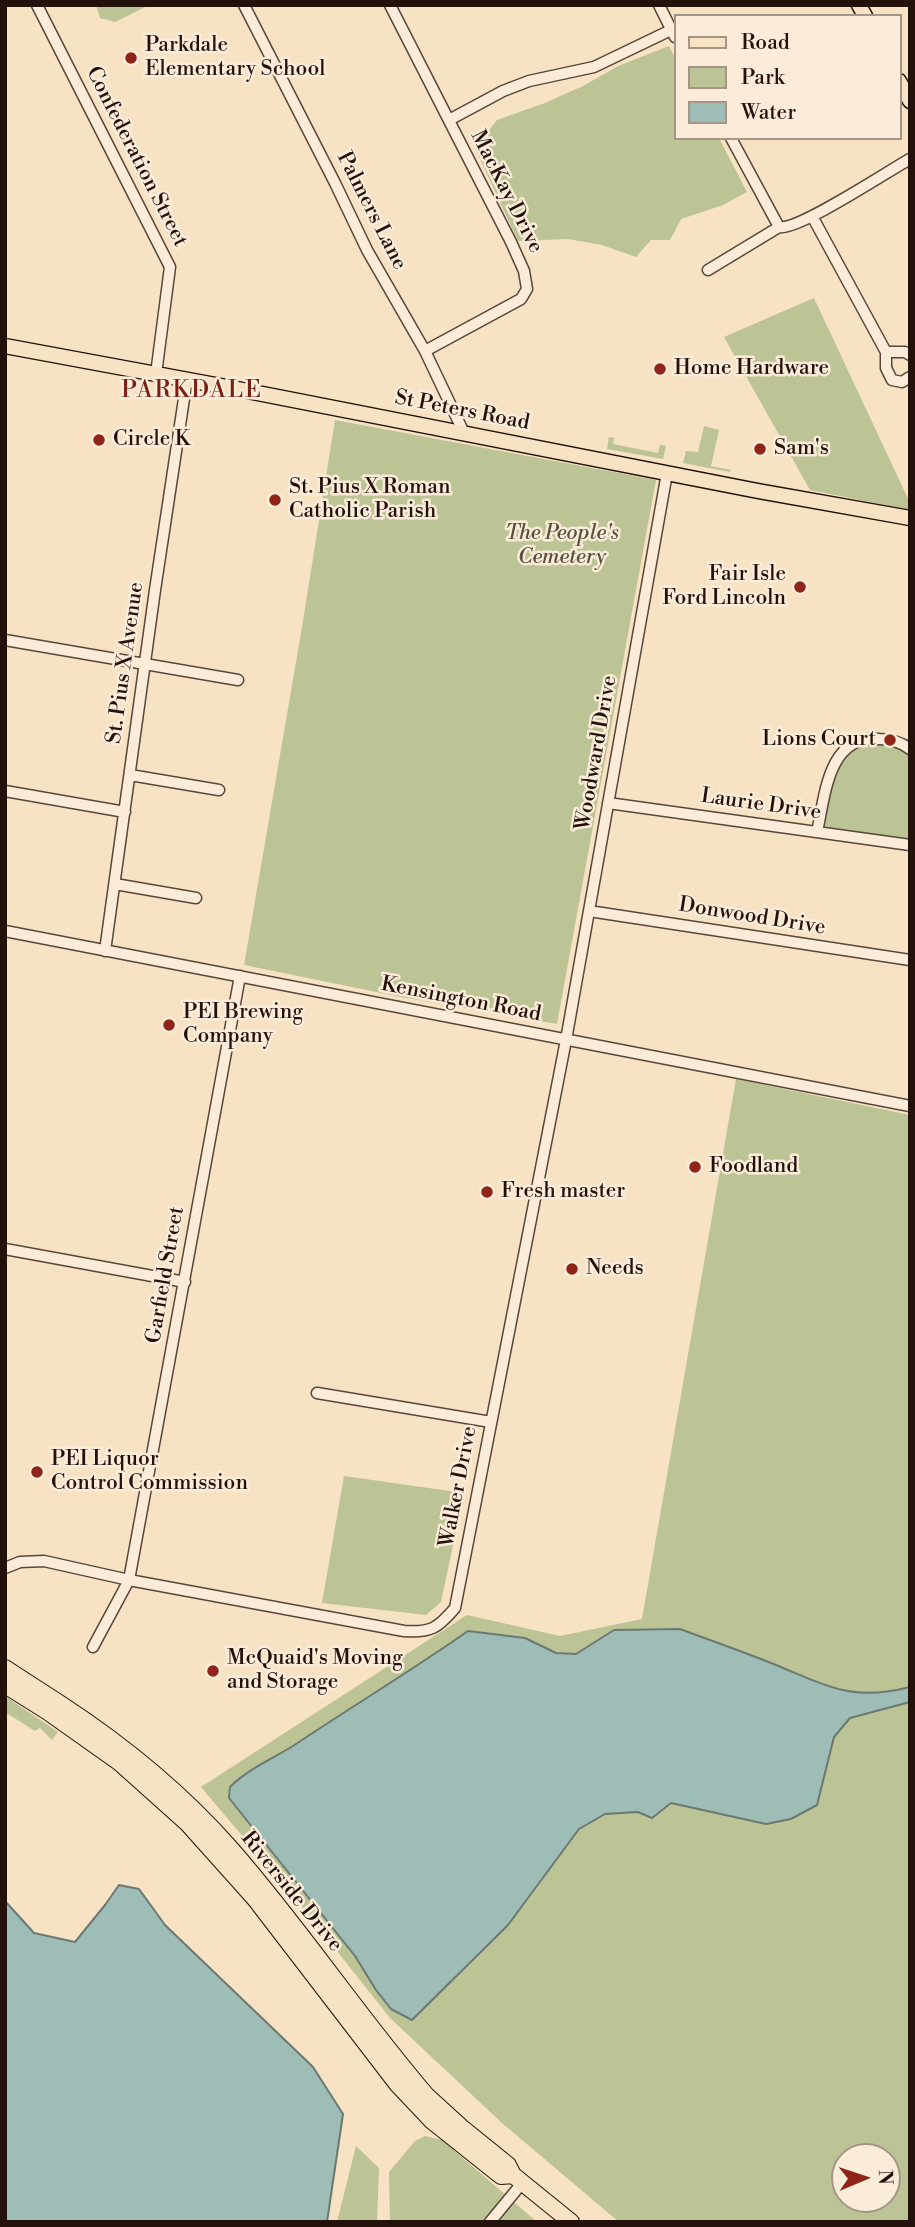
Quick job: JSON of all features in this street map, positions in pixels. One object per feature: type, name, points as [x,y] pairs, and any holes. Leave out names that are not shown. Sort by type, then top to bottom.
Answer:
[{"type":"highway","name":"Riverside Drive","points":[[5,1668],[59,1703],[142,1764],[206,1824],[231,1849],[288,1918],[427,2096],[571,2222]]},
{"type":"highway","name":"Riverside Drive","points":[[5,1685],[111,1756],[180,1816],[219,1856],[255,1899],[397,2084],[432,2121],[501,2176],[518,2178]]},
{"type":"main road","points":[[901,85],[910,101]]},
{"type":"main road","name":"St Peters Road","points":[[5,346],[910,518]]},
{"type":"street","name":"Confederation Street","points":[[37,5],[170,267],[156,374]]},
{"type":"street","name":"Palmers Lane","points":[[244,5],[367,250],[425,351],[464,433]]},
{"type":"street","name":"MacKay Drive","points":[[390,5],[524,271],[527,289],[521,299],[425,351]]},
{"type":"street","points":[[449,120],[503,91],[529,81],[594,67],[673,33],[659,5]]},
{"type":"street","points":[[732,140],[779,227]]},
{"type":"street","points":[[708,270],[779,227],[788,228],[812,216],[910,159]]},
{"type":"street","points":[[812,216],[886,352],[886,368],[892,380],[902,382],[910,377]]},
{"type":"street","points":[[886,352],[905,352],[910,355]]},
{"type":"street","name":"St. Pius X Avenue","points":[[104,951],[187,379]]},
{"type":"street","name":"Woodward Drive","points":[[566,1040],[667,473]]},
{"type":"street","points":[[5,640],[238,680]]},
{"type":"street","points":[[817,832],[831,771],[838,756],[849,746],[859,740],[875,738],[890,740],[910,749]]},
{"type":"street","points":[[130,775],[219,790]]},
{"type":"street","points":[[5,791],[125,812]]},
{"type":"street","name":"Laurie Drive","points":[[608,803],[910,845]]},
{"type":"street","points":[[115,884],[196,898]]},
{"type":"street","name":"Donwood Drive","points":[[589,911],[910,960]]},
{"type":"street","name":"Kensington Road","points":[[5,931],[910,1106]]},
{"type":"street","name":"Garfield Street","points":[[93,1647],[129,1580],[240,976]]},
{"type":"street","name":"Walker Drive","points":[[129,1580],[404,1631],[425,1632],[442,1624],[455,1608],[566,1040]]},
{"type":"street","points":[[5,1249],[185,1282]]},
{"type":"street","points":[[317,1393],[491,1422]]},
{"type":"street","points":[[5,1568],[28,1561],[58,1564],[129,1580]]},
{"type":"street","points":[[5,1573],[29,1565],[58,1564]]},
{"type":"street","points":[[490,2222],[518,2178]]},
{"type":"green space","points":[[96,5],[149,5],[115,22],[100,18]]},
{"type":"green space","points":[[669,46],[674,56],[674,140],[720,140],[747,192],[723,205],[681,219],[670,240],[651,240],[636,257],[602,245],[568,239],[518,241],[475,148],[497,120],[545,103],[618,66]]},
{"type":"green space","points":[[814,298],[910,503],[910,510],[810,490],[724,337]]},
{"type":"green space","name":"The People's Cemetery","points":[[335,420],[656,480],[557,1024],[401,997],[244,965]]},
{"type":"green space","points":[[704,426],[719,430],[711,466],[731,470],[730,472],[683,463],[686,451],[698,452]]},
{"type":"green space","points":[[609,437],[614,438],[613,444],[658,453],[660,445],[666,446],[663,459],[607,449]]},
{"type":"green space","points":[[875,744],[890,744],[910,755],[910,841],[823,829],[831,788],[841,764],[849,754]]},
{"type":"green space","points":[[736,1079],[910,1115],[910,2222],[619,2222],[502,2123],[390,2018],[298,1902],[201,1787],[467,1615],[560,1636],[642,1619]]},
{"type":"green space","points":[[344,1476],[464,1493],[441,1602],[426,1615],[322,1603]]},
{"type":"green space","points":[[5,1696],[58,1732],[52,1740],[40,1728],[35,1731],[5,1712]]},
{"type":"green space","points":[[425,2136],[442,2140],[537,2222],[390,2222],[389,2172],[415,2141]]},
{"type":"green space","points":[[356,2146],[379,2168],[377,2222],[337,2222]]},
{"type":"water","points":[[680,1629],[841,1690],[872,1693],[910,1687],[910,1702],[850,1718],[834,1737],[817,1805],[791,1819],[766,1824],[671,1803],[652,1818],[638,1812],[605,1814],[579,1829],[508,1925],[412,2020],[391,2009],[355,1956],[229,1798],[230,1787],[244,1775],[293,1746],[468,1631],[525,1638],[556,1653],[576,1654],[614,1630]]},
{"type":"water","points":[[119,1885],[139,1889],[165,1925],[313,2067],[343,2114],[327,2222],[5,2222],[5,1901],[34,1933],[75,1942]]},
{"type":"place","name":"Parkdale Elementary School","points":[[131,58]]},
{"type":"place","name":"Home Hardware","points":[[660,369]]},
{"type":"place","name":"Circle K","points":[[99,440]]},
{"type":"place","name":"Sam's","points":[[760,449]]},
{"type":"place","name":"St. Pius X Roman Catholic Parish","points":[[275,500]]},
{"type":"place","name":"Fair Isle Ford Lincoln","points":[[800,587]]},
{"type":"place","name":"Lions Court","points":[[890,740]]},
{"type":"place","name":"PEI Brewing Company","points":[[169,1025]]},
{"type":"place","name":"Foodland","points":[[695,1167]]},
{"type":"place","name":"Fresh master","points":[[487,1192]]},
{"type":"place","name":"Needs","points":[[572,1269]]},
{"type":"place","name":"PEI Liquor Control Commission","points":[[37,1472]]},
{"type":"place","name":"McQuaid's Moving and Storage","points":[[213,1671]]},
{"type":"district","name":"PARKDALE","points":[[192,391]]}]
